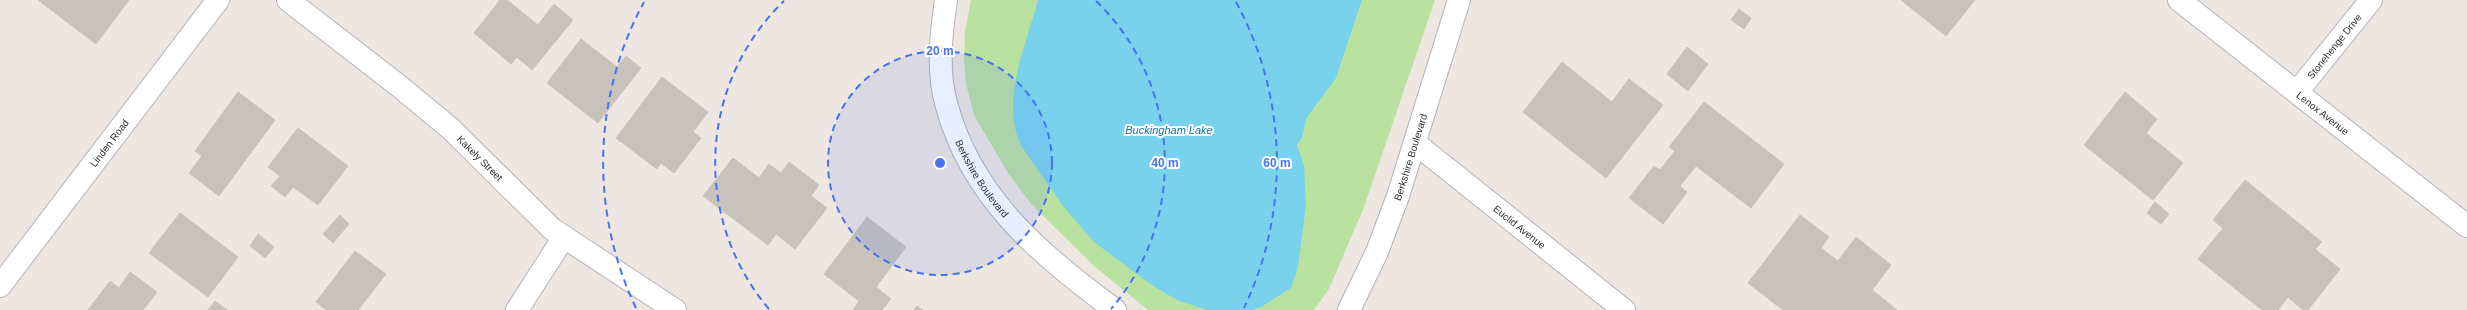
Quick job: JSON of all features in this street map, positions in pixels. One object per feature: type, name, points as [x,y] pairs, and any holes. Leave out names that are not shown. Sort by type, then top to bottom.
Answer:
[{"type":"street","name":"Linden Road","points":[[0,286],[218,0]]},
{"type":"street","name":"Kakely Street","points":[[288,0],[399,86],[451,129],[542,220],[564,237],[675,310]]},
{"type":"street","name":"Berkshire Boulevard","points":[[946,0],[941,41],[942,84],[946,102],[964,156],[992,196],[1043,254],[1115,310]]},
{"type":"street","name":"Berkshire Boulevard","points":[[1348,310],[1377,252],[1415,143],[1459,0]]},
{"type":"street","name":"Lenox Avenue","points":[[2179,0],[2467,226]]},
{"type":"street","name":"Stonehenge Drive","points":[[2297,92],[2370,0]]},
{"type":"street","name":"Euclid Avenue","points":[[1415,143],[1624,310]]},
{"type":"street","points":[[517,310],[564,237]]},
{"type":"green space","name":"Buckingham Lake","points":[[971,0],[1435,0],[1364,207],[1329,289],[1314,310],[1148,310],[1094,266],[1031,204],[1008,173],[974,115],[966,84],[964,60],[965,31]]},
{"type":"water","name":"Buckingham Lake","points":[[1038,0],[1362,0],[1336,78],[1307,117],[1302,138],[1297,145],[1304,166],[1306,205],[1298,267],[1291,288],[1261,307],[1252,310],[1207,310],[1177,300],[1153,286],[1094,242],[1063,206],[1020,144],[1015,126],[1013,108],[1017,72]]},
{"type":"building","points":[[38,0],[129,0],[96,44]]},
{"type":"building","points":[[500,0],[507,0],[538,25],[554,4],[573,20],[532,70],[517,57],[511,64],[474,33]]},
{"type":"building","points":[[1901,0],[1975,0],[1946,36]]},
{"type":"building","points":[[1739,9],[1751,18],[1744,29],[1731,20]]},
{"type":"building","points":[[581,39],[617,67],[626,56],[641,68],[598,123],[547,83]]},
{"type":"building","points":[[1687,47],[1708,64],[1688,91],[1667,74]]},
{"type":"building","points":[[1562,62],[1612,102],[1629,79],[1663,105],[1606,178],[1523,112]]},
{"type":"building","points":[[662,77],[708,112],[693,132],[701,138],[674,173],[661,163],[657,169],[616,138]]},
{"type":"building","points":[[238,92],[275,120],[219,196],[189,173],[202,156],[195,151]]},
{"type":"building","points":[[2125,92],[2157,119],[2146,133],[2183,163],[2153,200],[2084,145]]},
{"type":"building","points":[[1704,102],[1784,164],[1751,208],[1696,166],[1680,186],[1687,192],[1663,224],[1629,198],[1654,166],[1660,170],[1675,151],[1669,147]]},
{"type":"building","points":[[298,128],[348,166],[318,205],[293,187],[285,197],[271,186],[280,176],[268,167]]},
{"type":"building","points":[[733,158],[759,178],[769,164],[781,173],[789,162],[819,185],[811,196],[827,208],[795,249],[776,234],[768,245],[703,196]]},
{"type":"building","points":[[2245,180],[2322,242],[2315,249],[2340,269],[2308,310],[2303,310],[2288,297],[2278,310],[2262,310],[2198,259],[2223,228],[2213,220]]},
{"type":"building","points":[[2155,202],[2169,214],[2161,224],[2147,213]]},
{"type":"building","points":[[180,213],[238,257],[208,297],[149,253]]},
{"type":"building","points":[[340,215],[349,224],[333,243],[323,234]]},
{"type":"building","points":[[1800,215],[1829,237],[1821,248],[1838,261],[1856,237],[1891,265],[1872,290],[1897,310],[1783,310],[1748,283]]},
{"type":"building","points":[[867,217],[906,247],[876,287],[891,299],[882,310],[853,310],[859,301],[824,274]]},
{"type":"building","points":[[258,234],[274,247],[265,258],[250,246]]},
{"type":"building","points":[[355,251],[386,274],[358,310],[326,310],[316,302]]},
{"type":"building","points":[[130,272],[157,292],[143,310],[88,310],[110,281],[119,288]]},
{"type":"building","points":[[215,301],[227,310],[208,310]]},
{"type":"building","points":[[917,306],[923,310],[914,310]]}]
